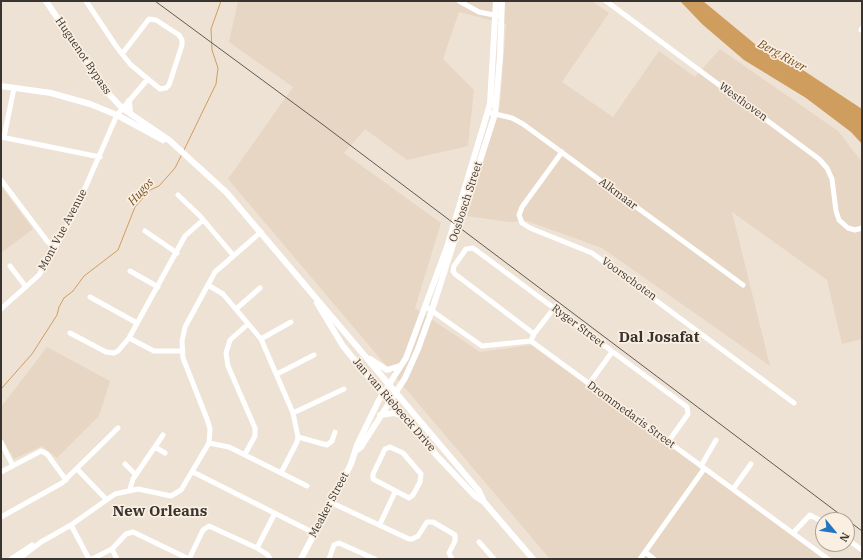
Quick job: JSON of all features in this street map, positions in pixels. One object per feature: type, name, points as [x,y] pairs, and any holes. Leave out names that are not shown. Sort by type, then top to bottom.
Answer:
[{"type":"main road","name":"Huguenot Bypass","points":[[46,1],[102,86],[122,108]]},
{"type":"main road","name":"Oosbosch Street","points":[[460,216],[490,104],[496,1]]},
{"type":"main road","name":"Oosbosch Street","points":[[387,385],[402,366],[410,351],[425,306],[460,216],[495,114],[500,57],[502,1]]},
{"type":"main road","name":"Jan van Riebeeck Drive","points":[[1,86],[74,98],[118,115],[177,147]]},
{"type":"main road","points":[[129,101],[130,113]]},
{"type":"main road","name":"Jan van Riebeeck Drive","points":[[122,108],[162,135],[192,159],[226,193],[261,232],[315,299],[343,346],[439,458],[475,496],[484,502],[533,559]]},
{"type":"main road","name":"Oosbosch Street","points":[[395,394],[412,364],[432,310],[452,237]]},
{"type":"main road","name":"Jan van Riebeeck Drive","points":[[315,299],[324,306],[351,342],[387,385],[479,491],[484,502]]},
{"type":"main road","points":[[351,342],[383,369],[390,370],[402,366]]},
{"type":"main road","name":"Meaker Street","points":[[301,559],[356,451],[367,424],[387,385]]},
{"type":"main road","name":"Meaker Street","points":[[356,451],[361,447],[380,415],[395,394]]},
{"type":"main road","points":[[380,415],[394,413],[404,417]]},
{"type":"street","points":[[86,1],[122,54],[147,80],[160,89],[166,88],[169,85],[182,45],[181,38],[156,20],[149,19],[122,54]]},
{"type":"street","points":[[459,1],[479,12],[501,16]]},
{"type":"street","name":"Westhoven","points":[[606,1],[819,159],[827,168],[832,179],[837,216],[844,227],[855,230],[862,228]]},
{"type":"street","name":"Mont Vue Avenue","points":[[1,308],[39,274],[74,214],[118,115],[122,108],[147,80]]},
{"type":"street","points":[[14,88],[2,137],[100,157]]},
{"type":"street","name":"Alkmaar","points":[[488,113],[518,120],[743,285]]},
{"type":"street","name":"Voorschoten","points":[[562,152],[522,207],[519,215],[522,223],[530,228],[592,253],[794,403]]},
{"type":"street","points":[[1,180],[46,241],[55,248]]},
{"type":"street","points":[[178,195],[203,220],[233,255]]},
{"type":"street","points":[[70,333],[110,353],[118,351],[138,324],[187,233],[203,220]]},
{"type":"street","points":[[144,231],[177,253]]},
{"type":"street","points":[[11,559],[26,549],[71,525],[106,499],[130,489],[144,489],[171,496],[181,490],[209,443],[210,429],[185,366],[182,341],[186,323],[215,272],[261,232]]},
{"type":"street","name":"Ryger Street","points":[[534,334],[454,274],[454,266],[468,248],[472,248],[687,407],[688,414],[668,442]]},
{"type":"street","points":[[10,266],[26,287]]},
{"type":"street","points":[[130,271],[158,287]]},
{"type":"street","points":[[208,285],[223,294],[261,339],[293,413],[298,437],[295,447],[281,473]]},
{"type":"street","points":[[236,309],[260,288]]},
{"type":"street","points":[[90,297],[138,324]]},
{"type":"street","points":[[425,306],[482,346],[531,341],[534,334],[554,308]]},
{"type":"street","points":[[261,339],[291,322]]},
{"type":"street","points":[[245,454],[256,432],[228,366],[226,353],[230,340],[248,324]]},
{"type":"street","points":[[129,338],[154,351],[182,351]]},
{"type":"street","name":"Drommedaris Street","points":[[531,341],[828,559]]},
{"type":"street","points":[[589,384],[612,352]]},
{"type":"street","points":[[277,374],[314,356]]},
{"type":"street","points":[[293,413],[344,389]]},
{"type":"street","points":[[1,517],[58,486],[66,480],[118,428]]},
{"type":"street","points":[[298,437],[326,445],[332,441],[335,432]]},
{"type":"street","points":[[130,489],[136,475],[163,435]]},
{"type":"street","points":[[640,559],[702,467],[716,440]]},
{"type":"street","points":[[1,442],[13,466]]},
{"type":"street","points":[[209,443],[226,446],[245,454],[307,486]]},
{"type":"street","points":[[155,446],[165,453]]},
{"type":"street","points":[[390,447],[403,453],[422,477],[412,497],[407,498],[395,492],[374,481],[373,477],[385,449],[390,447]]},
{"type":"street","points":[[1,472],[41,451],[47,454],[66,480]]},
{"type":"street","points":[[125,464],[136,475]]},
{"type":"street","points":[[733,489],[751,464]]},
{"type":"street","points":[[77,469],[106,499]]},
{"type":"street","points":[[192,472],[314,533]]},
{"type":"street","points":[[380,524],[395,492]]},
{"type":"street","points":[[330,502],[412,540],[418,536],[427,522],[433,522],[455,535],[449,553],[452,559]]},
{"type":"street","points":[[257,548],[275,513]]},
{"type":"street","points":[[793,533],[810,515],[815,518]]},
{"type":"street","points":[[71,525],[90,559],[112,549],[126,534],[133,532],[189,559],[204,530],[209,526],[257,548],[270,558]]},
{"type":"street","points":[[19,559],[41,542]]},
{"type":"street","points":[[479,542],[494,559]]},
{"type":"street","points":[[329,559],[331,549],[336,543],[365,557],[375,559]]},
{"type":"street","points":[[112,549],[117,559]]},
{"type":"street","points":[[645,552],[654,559]]},
{"type":"shaded area","points":[[238,1],[592,1],[609,13],[562,82],[613,117],[659,51],[695,77],[720,49],[838,131],[862,162],[862,339],[842,344],[827,280],[732,212],[770,366],[602,248],[527,221],[509,222],[467,216],[500,105],[506,24],[459,12],[443,59],[474,90],[468,146],[407,160],[365,129],[344,153],[441,223],[415,308],[480,352],[531,345],[826,559],[550,559],[228,179],[293,87],[229,42]]},
{"type":"shaded area","points":[[680,1],[703,1],[761,49],[780,55],[862,109],[862,144],[851,132],[806,98],[744,60],[702,24]]},
{"type":"shaded area","points":[[1,186],[33,229],[1,253]]},
{"type":"shaded area","points":[[47,347],[110,381],[99,416],[57,458],[42,446],[14,459],[1,437],[1,407]]},
{"type":"waterway","name":"Hugos","points":[[184,150],[216,84],[218,68],[212,50],[211,29],[221,1]]},
{"type":"waterway","name":"Hugos","points":[[1,389],[32,354],[57,315],[64,298],[73,291],[84,276],[118,250],[135,207],[150,190],[159,186],[175,168],[182,154]]},
{"type":"railway","points":[[155,1],[322,124],[862,531]]},
{"type":"district","name":"Dal Josafat","points":[[659,338]]},
{"type":"district","name":"New Orleans","points":[[160,512]]},
{"type":"water label","name":"Berg River","points":[[782,56]]}]
